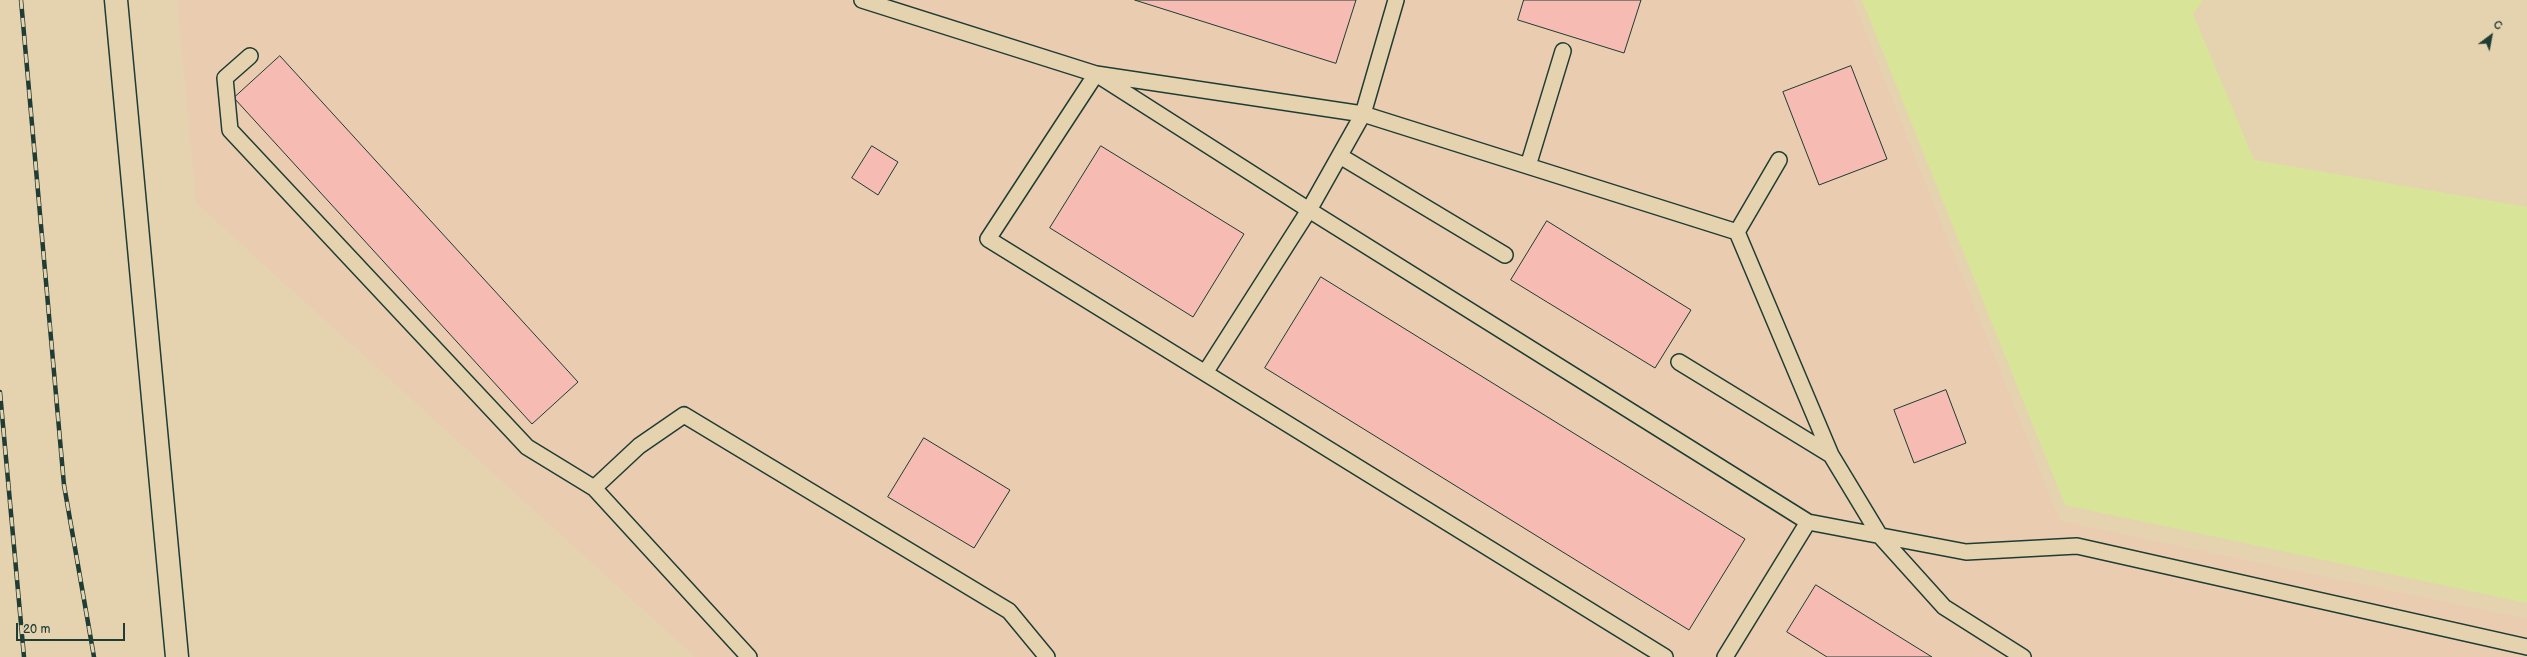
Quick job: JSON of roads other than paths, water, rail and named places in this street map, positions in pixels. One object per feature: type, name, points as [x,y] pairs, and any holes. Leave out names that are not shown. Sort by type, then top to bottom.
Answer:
[{"type":"street","points":[[116,0],[177,657]]},
{"type":"lane","points":[[862,0],[1096,74],[1363,114],[1737,232],[1831,455],[1880,536],[1944,607],[2023,657]]},
{"type":"lane","points":[[1205,374],[1309,210],[1363,114],[1396,0]]},
{"type":"lane","points":[[1528,166],[1564,51]]},
{"type":"lane","points":[[250,56],[225,78],[230,130],[526,447],[594,488],[749,657]]},
{"type":"lane","points":[[1096,74],[1309,210],[1808,522],[1966,552],[2077,546],[2527,647]]},
{"type":"lane","points":[[1096,74],[988,239],[1665,657]]},
{"type":"lane","points":[[1340,156],[1504,255]]},
{"type":"lane","points":[[1737,232],[1779,160]]},
{"type":"lane","points":[[1679,362],[1831,455]]},
{"type":"lane","points":[[594,488],[639,446],[684,416],[1009,611],[1047,657]]},
{"type":"lane","points":[[1725,657],[1808,522]]},
{"type":"railway","points":[[21,0],[64,485],[94,657]]},
{"type":"railway","points":[[0,392],[24,657]]}]
